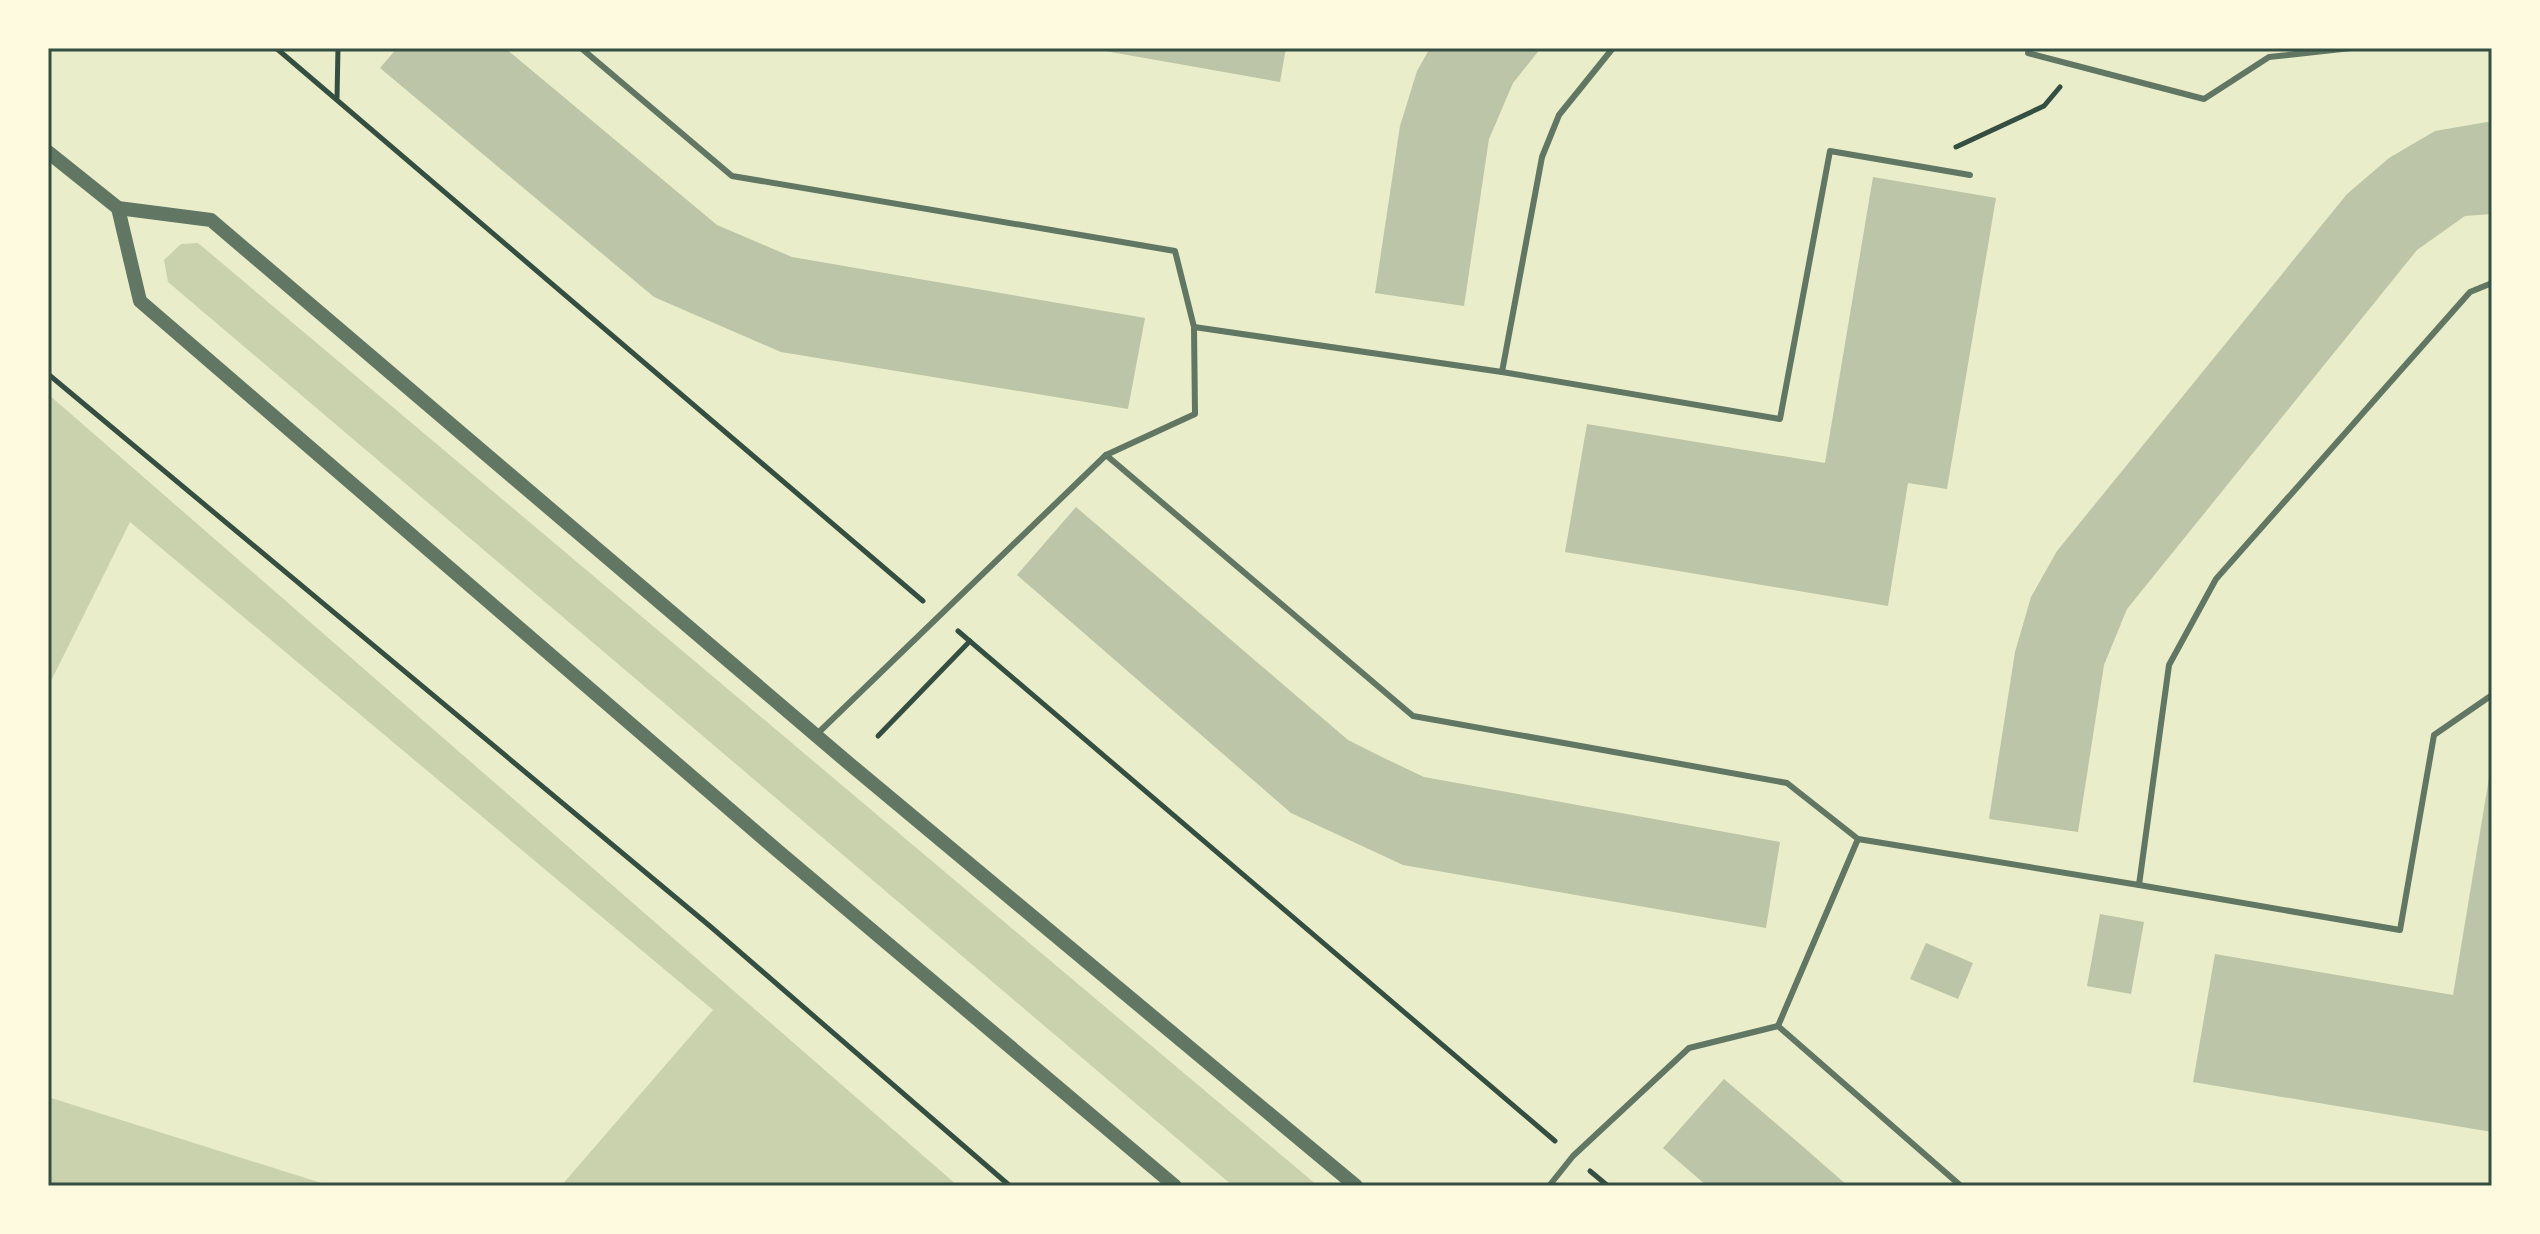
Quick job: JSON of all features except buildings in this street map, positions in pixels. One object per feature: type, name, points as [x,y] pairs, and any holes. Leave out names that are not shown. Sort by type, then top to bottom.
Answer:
[{"type":"street","points":[[48,152],[118,208],[211,220],[816,734],[1356,1186]]},
{"type":"street","points":[[118,208],[140,301],[765,840],[1175,1186]]},
{"type":"lane","points":[[581,48],[732,176],[1175,251],[1194,327],[1195,414],[1106,455],[816,734]]},
{"type":"lane","points":[[1502,372],[1542,157],[1559,115],[1613,48]]},
{"type":"lane","points":[[2029,48],[2028,53],[2204,99],[2269,57],[2351,48]]},
{"type":"lane","points":[[2269,48],[2269,57]]},
{"type":"lane","points":[[1194,327],[1502,372],[1780,419],[1830,151],[1970,175]]},
{"type":"lane","points":[[2139,885],[2169,665],[2216,579],[2470,292],[2492,283]]},
{"type":"lane","points":[[1106,455],[1413,716],[1787,783],[1858,839],[2400,930],[2434,735],[2492,695]]},
{"type":"lane","points":[[1778,1026],[1858,839]]},
{"type":"lane","points":[[1549,1186],[1573,1156],[1689,1048],[1778,1026]]},
{"type":"lane","points":[[1778,1026],[1961,1186]]},
{"type":"path","points":[[336,99],[338,48]]},
{"type":"path","points":[[1915,166],[2044,106],[2079,66]]},
{"type":"path","points":[[48,374],[711,927],[1010,1186]]},
{"type":"path","points":[[878,736],[970,641]]},
{"type":"green space","points":[[198,243],[1318,1186],[1233,1186],[168,282],[164,260],[181,244]]},
{"type":"green space","points":[[48,394],[958,1186],[561,1186],[713,1010],[130,522],[50,683],[48,693]]},
{"type":"green space","points":[[48,1097],[331,1186],[48,1186]]}]
